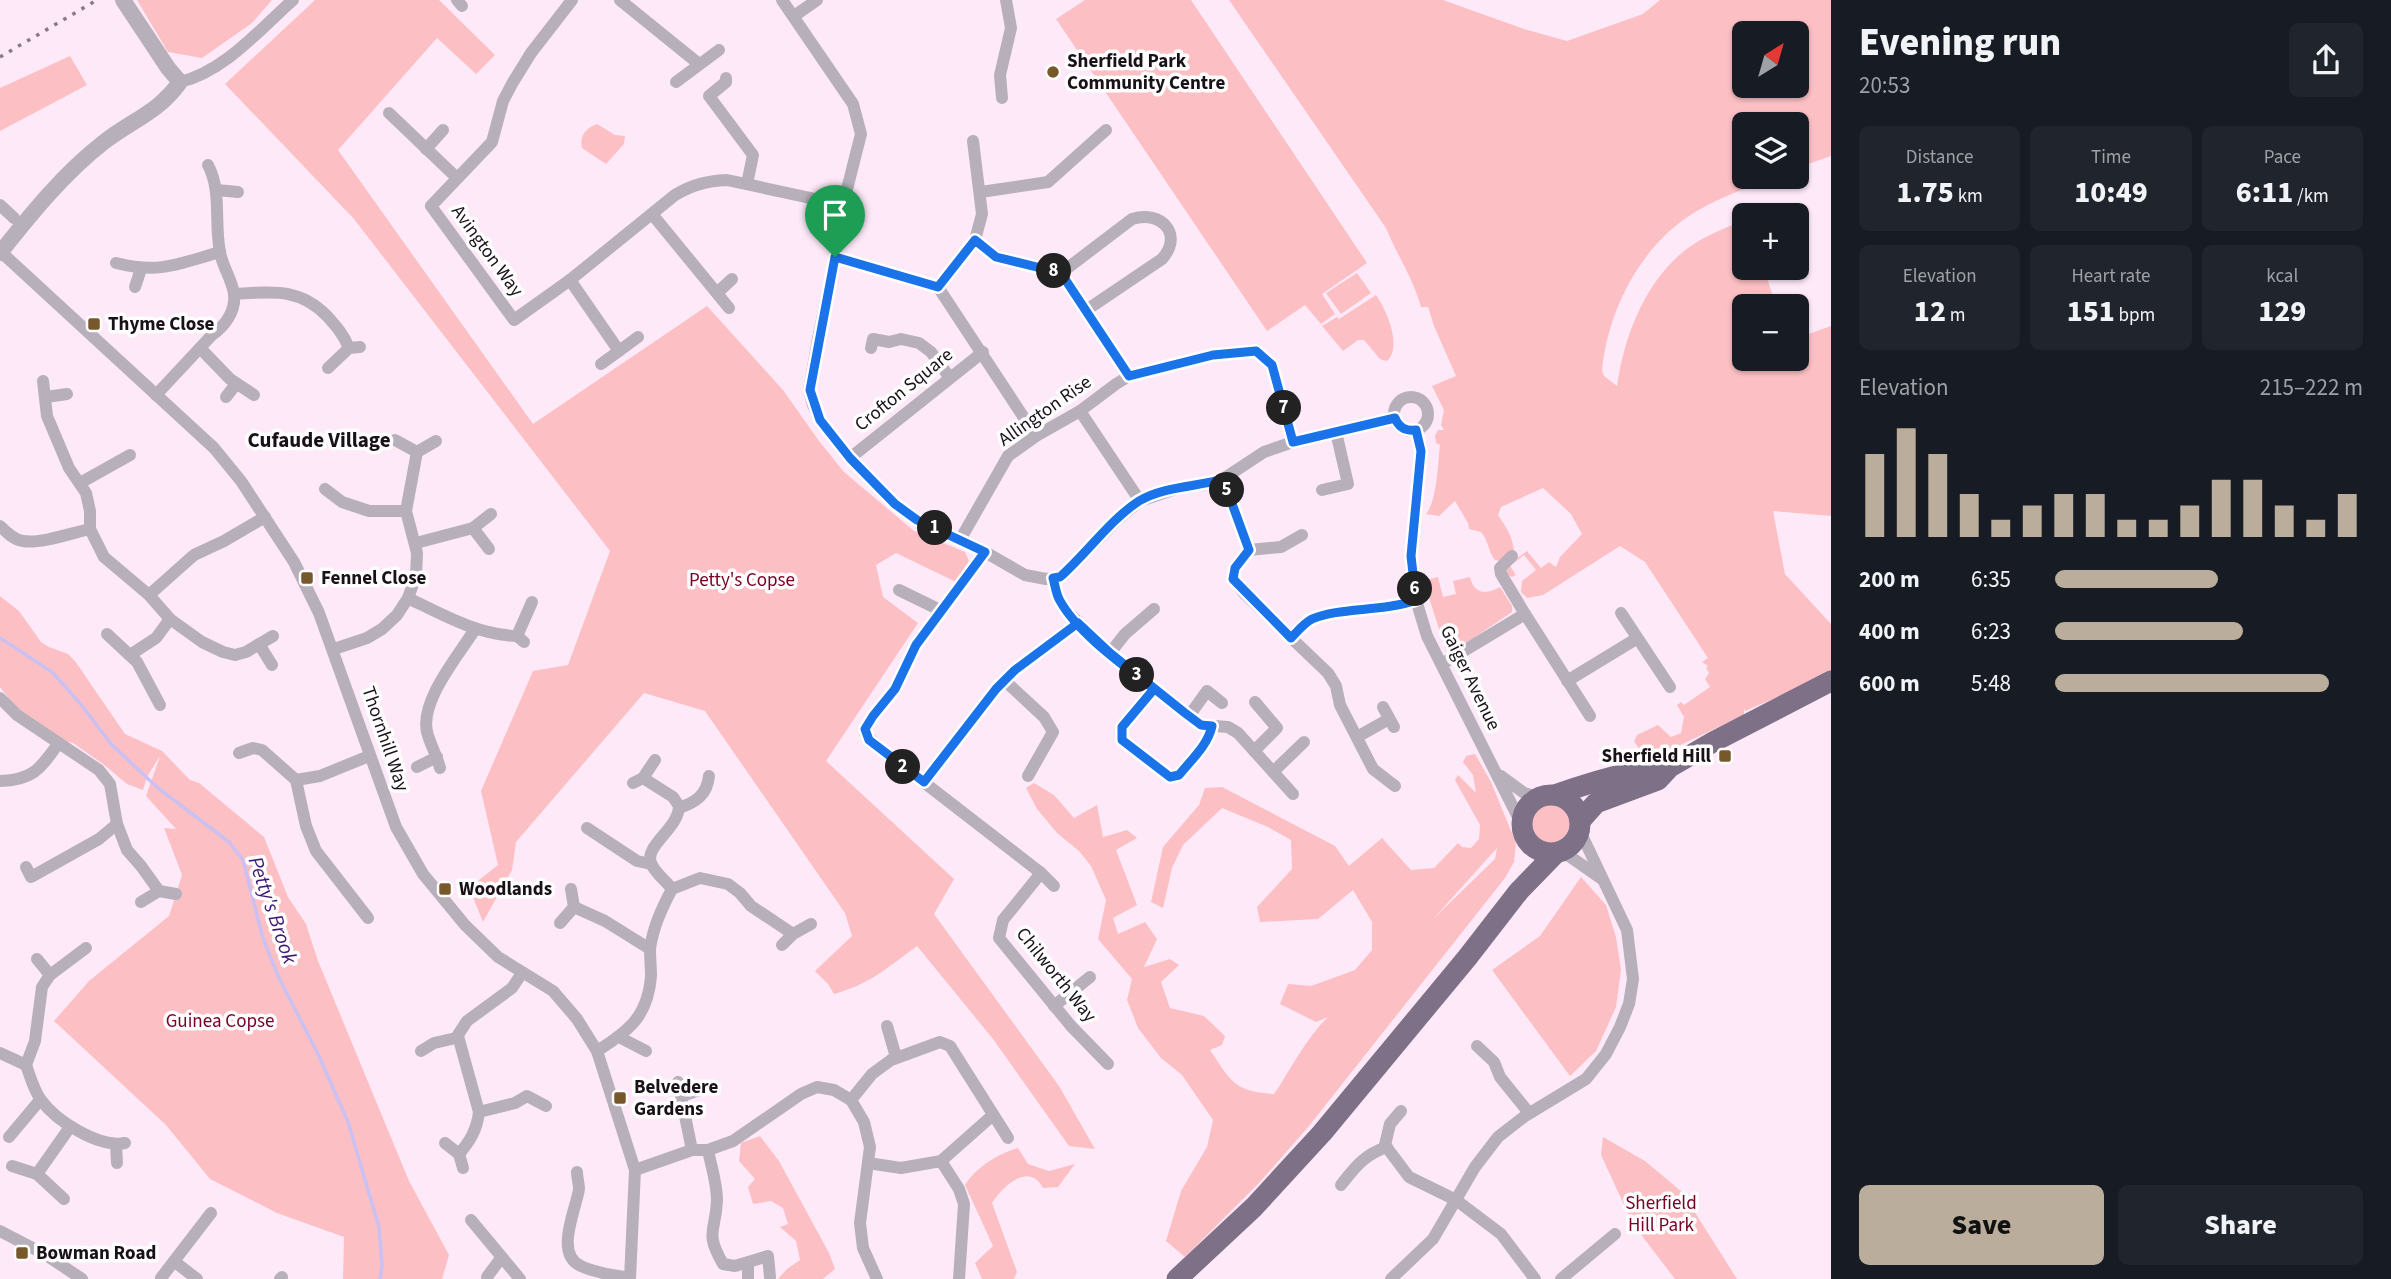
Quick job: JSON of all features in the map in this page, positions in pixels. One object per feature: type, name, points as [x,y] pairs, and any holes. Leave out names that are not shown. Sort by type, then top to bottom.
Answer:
[{"type":"highway","points":[[1177,1279],[1254,1208],[1322,1133],[1519,891],[1559,852],[1573,843],[1579,825],[1597,803],[1658,780],[1670,767],[1755,719],[1831,681]]},
{"type":"highway","points":[[1519,891],[1527,860],[1525,809],[1547,796],[1649,769],[1670,767]]},
{"type":"highway","points":[[1547,796],[1572,805],[1579,825]]},
{"type":"highway","points":[[1525,834],[1539,851],[1559,852]]},
{"type":"street","points":[[0,253],[70,173],[104,141],[161,105],[180,82],[199,78],[228,58],[293,0]]},
{"type":"street","points":[[620,0],[699,64]]},
{"type":"street","points":[[782,0],[853,104],[861,134],[843,205],[810,390],[820,420],[850,458],[895,504],[917,520],[1026,575],[1042,579],[1060,577],[1118,519],[1140,501],[1184,486],[1203,485],[1223,479],[1264,452],[1293,442],[1395,418]]},
{"type":"street","points":[[794,16],[817,0]]},
{"type":"street","points":[[1002,98],[1000,75],[1011,28],[1006,0]]},
{"type":"street","points":[[124,2],[180,82]]},
{"type":"street","name":"Avington Way","points":[[567,2],[513,82],[503,101],[492,142],[431,206],[514,320],[570,281],[675,195],[692,185],[727,180],[843,205]]},
{"type":"street","points":[[676,82],[719,50]]},
{"type":"street","points":[[726,78],[726,82],[709,96],[753,155],[747,184]]},
{"type":"street","points":[[389,113],[457,178]]},
{"type":"street","points":[[426,149],[443,130]]},
{"type":"street","points":[[981,192],[1048,182],[1107,130]]},
{"type":"street","points":[[938,287],[975,240],[982,214],[973,141]]},
{"type":"street","points":[[156,394],[223,328],[231,313],[234,294],[220,252],[216,190],[214,176],[208,165]]},
{"type":"street","points":[[216,190],[238,192]]},
{"type":"street","points":[[0,205],[14,218]]},
{"type":"street","points":[[652,214],[729,308]]},
{"type":"street","points":[[1061,273],[1132,219],[1140,216],[1152,217],[1162,222],[1169,230],[1170,247],[1162,259],[1085,311]]},
{"type":"street","points":[[975,240],[996,257],[1061,273],[1129,376]]},
{"type":"street","points":[[114,260],[141,269],[159,269],[220,252]]},
{"type":"street","name":"Thornhill Way","points":[[0,253],[214,447],[241,481],[294,562],[319,612],[396,827],[423,874],[465,926],[498,957],[553,991],[577,1019],[597,1051],[635,1170],[630,1279]]},
{"type":"street","points":[[835,257],[938,287],[1036,436]]},
{"type":"street","points":[[135,287],[141,269]]},
{"type":"street","points":[[717,293],[732,279]]},
{"type":"street","points":[[570,281],[620,351]]},
{"type":"street","points":[[234,294],[269,292],[293,294],[309,300],[337,326],[354,348],[328,368]]},
{"type":"street","points":[[601,364],[638,337]]},
{"type":"street","points":[[871,348],[873,339],[889,342],[901,339],[919,343],[931,352],[950,378]]},
{"type":"street","points":[[201,348],[236,384],[254,395]]},
{"type":"street","name":"Allington Rise","points":[[960,540],[1008,456],[1036,436],[1080,411],[1129,376],[1213,355],[1256,351],[1272,365],[1293,442]]},
{"type":"street","name":"Crofton Square","points":[[850,458],[983,352]]},
{"type":"street","points":[[43,381],[47,416],[69,468],[86,493],[90,529],[104,557],[149,595],[170,619],[202,642],[223,652],[235,655],[246,652],[272,636]]},
{"type":"street","points":[[226,397],[236,384]]},
{"type":"street","points":[[46,397],[67,394]]},
{"type":"street","points":[[1413,397],[1426,407],[1427,418],[1422,427],[1416,430],[1406,430],[1395,418],[1395,407],[1403,399],[1413,397]]},
{"type":"street","points":[[1080,411],[1140,501]]},
{"type":"street","name":"Gaiger Avenue","points":[[1416,430],[1421,451],[1411,556],[1416,600],[1427,636],[1525,834]]},
{"type":"street","points":[[1322,490],[1348,484],[1336,432]]},
{"type":"street","points":[[395,440],[416,453]]},
{"type":"street","points":[[334,649],[368,638],[382,629],[397,615],[408,598],[417,566],[416,543],[406,510],[416,453],[436,441]]},
{"type":"street","points":[[80,483],[130,455]]},
{"type":"street","points":[[1223,479],[1249,550]]},
{"type":"street","points":[[326,489],[337,507],[377,513],[406,510]]},
{"type":"street","points":[[416,543],[473,528],[491,514]]},
{"type":"street","points":[[149,595],[194,555],[265,517]]},
{"type":"street","points":[[0,526],[14,538],[23,541],[90,529]]},
{"type":"street","points":[[473,528],[489,549]]},
{"type":"street","points":[[1302,535],[1281,547],[1249,550],[1235,568],[1233,579],[1334,680],[1340,705],[1373,769],[1395,786]]},
{"type":"street","points":[[985,552],[916,645],[895,689],[865,729],[869,740],[1041,873],[1054,886]]},
{"type":"street","points":[[1512,556],[1500,568],[1501,574],[1590,716]]},
{"type":"street","points":[[1053,578],[1058,597],[1078,623],[1110,653],[1201,725],[1228,727],[1238,733],[1293,794]]},
{"type":"street","points":[[899,590],[942,611]]},
{"type":"street","points":[[408,598],[475,629],[521,639],[532,602]]},
{"type":"street","points":[[1291,638],[1310,620],[1402,606],[1416,600]]},
{"type":"street","points":[[1110,653],[1125,634],[1154,610]]},
{"type":"street","points":[[1621,613],[1670,687]]},
{"type":"street","points":[[1442,664],[1525,614]]},
{"type":"street","points":[[130,655],[156,638],[170,619]]},
{"type":"street","points":[[924,782],[962,730],[1004,680],[1040,649],[1078,623]]},
{"type":"street","points":[[417,767],[439,763],[427,732],[426,718],[431,698],[475,629]]},
{"type":"street","points":[[107,634],[119,648],[130,655],[161,700]]},
{"type":"street","points":[[1567,681],[1636,639]]},
{"type":"street","points":[[259,644],[272,665]]},
{"type":"street","points":[[1004,680],[1044,717],[1053,732],[1028,776]]},
{"type":"street","points":[[1154,689],[1122,727],[1122,740],[1170,777],[1179,775],[1194,758],[1209,737],[1212,726]]},
{"type":"street","points":[[1189,716],[1207,691],[1222,703]]},
{"type":"street","points":[[0,698],[17,715],[99,770],[110,784],[117,824],[127,850],[159,891]]},
{"type":"street","points":[[1254,751],[1277,728],[1255,702]]},
{"type":"street","points":[[1357,737],[1392,723],[1383,707]]},
{"type":"street","points":[[1274,771],[1304,742]]},
{"type":"street","points":[[0,781],[20,779],[39,770],[58,744]]},
{"type":"street","points":[[239,753],[253,748],[262,750],[296,780],[306,826],[316,851],[348,900],[368,918]]},
{"type":"street","points":[[296,780],[320,776],[369,756]]},
{"type":"street","points":[[651,864],[651,853],[674,824],[679,808],[673,797],[638,781],[655,760]]},
{"type":"street","name":"Gaiger Avenue","points":[[1497,774],[1524,793],[1547,796]]},
{"type":"street","points":[[679,808],[698,800],[706,789],[709,776]]},
{"type":"street","points":[[26,867],[31,877],[99,839],[117,824]]},
{"type":"street","points":[[1391,1279],[1433,1239],[1475,1167],[1498,1137],[1530,1113],[1586,1079],[1606,1054],[1629,1004],[1633,979],[1627,930],[1579,825]]},
{"type":"street","points":[[587,828],[637,861],[651,864],[672,889]]},
{"type":"street","points":[[1559,852],[1602,879]]},
{"type":"street","name":"Chilworth Way","points":[[1041,873],[1003,920],[999,938],[1055,1006],[1108,1064]]},
{"type":"street","points":[[597,1051],[632,1026],[644,1009],[650,981],[650,949],[659,915],[672,889],[701,878],[728,884],[751,906],[793,934]]},
{"type":"street","points":[[571,889],[574,907]]},
{"type":"street","points":[[141,902],[159,891],[176,894]]},
{"type":"street","points":[[574,907],[605,920],[650,949]]},
{"type":"street","points":[[560,923],[574,907]]},
{"type":"street","points":[[782,945],[793,934],[811,924]]},
{"type":"street","points":[[86,948],[50,975],[42,987],[35,1041],[26,1065],[40,1100],[71,1126],[90,1137],[121,1144],[117,1163]]},
{"type":"street","points":[[37,959],[50,975]]},
{"type":"street","points":[[421,1051],[431,1039],[451,1041],[458,1036],[467,1021],[512,988],[522,974]]},
{"type":"street","points":[[1055,1006],[1090,977]]},
{"type":"street","points":[[887,1026],[896,1057]]},
{"type":"street","points":[[458,1036],[478,1112],[478,1125],[459,1154]]},
{"type":"street","points":[[619,1037],[646,1051]]},
{"type":"street","points":[[851,1100],[872,1074],[896,1057],[940,1042],[950,1046],[1008,1138]]},
{"type":"street","points":[[1477,1046],[1494,1062],[1500,1077],[1530,1113]]},
{"type":"street","points":[[0,1053],[26,1065]]},
{"type":"street","points":[[524,1081],[527,1096]]},
{"type":"street","points":[[678,1082],[692,1150]]},
{"type":"street","points":[[635,1170],[692,1150],[708,1150],[733,1141],[801,1094],[817,1087],[834,1090],[851,1100],[864,1122],[870,1147],[860,1223],[863,1248],[877,1279]]},
{"type":"street","points":[[682,1096],[699,1090]]},
{"type":"street","points":[[478,1112],[527,1096]]},
{"type":"street","points":[[527,1096],[546,1106]]},
{"type":"street","points":[[9,1138],[40,1100]]},
{"type":"street","points":[[1401,1111],[1390,1124],[1385,1145],[1409,1177],[1456,1200],[1501,1234],[1535,1279]]},
{"type":"street","points":[[868,1163],[901,1168],[941,1161],[993,1115]]},
{"type":"street","points":[[37,1174],[71,1126]]},
{"type":"street","points":[[445,1143],[459,1154],[463,1168]]},
{"type":"street","points":[[1341,1185],[1360,1161],[1371,1152],[1387,1147]]},
{"type":"street","points":[[708,1150],[717,1198],[711,1234],[714,1250],[723,1264],[736,1266],[768,1256],[770,1277]]},
{"type":"street","points":[[941,1161],[959,1189],[964,1204],[960,1279]]},
{"type":"street","points":[[12,1166],[37,1174],[64,1199]]},
{"type":"street","points":[[577,1172],[580,1198],[568,1252],[572,1261],[581,1267],[630,1279]]},
{"type":"street","points":[[161,1278],[175,1262],[192,1229],[211,1213]]},
{"type":"street","points":[[471,1220],[520,1279]]},
{"type":"street","points":[[0,1231],[46,1255],[82,1279]]},
{"type":"street","points":[[1561,1279],[1615,1234]]},
{"type":"street","points":[[487,1277],[501,1258]]},
{"type":"street","points":[[175,1262],[197,1279]]},
{"type":"street","points":[[748,1263],[748,1279]]},
{"type":"street","points":[[572,1279],[581,1267]]},
{"type":"green space","points":[[137,0],[272,0],[252,23],[202,58],[168,52]]},
{"type":"green space","name":"Petty's Copse","points":[[315,0],[439,0],[495,55],[476,74],[437,38],[338,150],[533,424],[707,306],[783,390],[844,472],[914,531],[965,552],[969,561],[956,582],[896,553],[876,565],[883,597],[918,623],[826,761],[954,879],[934,914],[1059,1086],[1095,1149],[1069,1146],[993,1039],[917,946],[868,980],[834,994],[815,971],[852,936],[845,913],[705,711],[644,693],[516,842],[512,870],[483,922],[469,888],[498,865],[481,791],[533,671],[568,665],[610,551],[354,219],[225,84]]},
{"type":"green space","points":[[1085,0],[1191,0],[1367,263],[1322,294],[1335,314],[1321,324],[1305,305],[1267,331],[1056,19]]},
{"type":"green space","points":[[1229,0],[1443,0],[1524,29],[1567,41],[1643,14],[1660,0],[1831,0],[1831,156],[1809,164],[1809,112],[1732,112],[1732,189],[1743,189],[1686,218],[1653,248],[1628,285],[1618,306],[1610,328],[1602,371],[1604,376],[1617,386],[1631,329],[1639,310],[1660,276],[1688,248],[1732,225],[1732,280],[1768,280],[1772,294],[1732,294],[1732,371],[1809,371],[1809,334],[1831,326],[1831,516],[1773,511],[1785,574],[1831,624],[1831,674],[1745,711],[1744,708],[1744,715],[1674,748],[1645,758],[1634,741],[1637,735],[1658,725],[1671,737],[1681,733],[1684,717],[1677,705],[1681,702],[1684,705],[1710,687],[1705,679],[1709,673],[1706,668],[1708,666],[1702,662],[1708,658],[1645,562],[1620,546],[1543,595],[1527,598],[1521,592],[1522,581],[1536,570],[1524,555],[1510,566],[1516,575],[1512,577],[1507,575],[1505,569],[1509,564],[1527,551],[1541,568],[1549,562],[1556,567],[1560,557],[1582,534],[1571,514],[1543,488],[1501,507],[1498,515],[1511,537],[1514,551],[1500,561],[1493,557],[1481,532],[1469,529],[1455,501],[1439,516],[1426,514],[1433,501],[1438,471],[1440,445],[1436,443],[1435,436],[1438,430],[1444,430],[1441,425],[1444,410],[1432,386],[1456,376],[1428,307],[1421,307],[1414,286],[1386,228]]},
{"type":"green space","points":[[70,56],[87,85],[0,131],[0,88]]},
{"type":"green space","points":[[597,124],[615,135],[625,136],[624,144],[606,164],[582,148],[584,133]]},
{"type":"green space","points":[[1357,273],[1371,293],[1341,314],[1326,293]]},
{"type":"green space","points":[[1376,295],[1388,318],[1393,338],[1392,355],[1387,361],[1380,359],[1364,340],[1358,340],[1343,351],[1322,326],[1337,317],[1339,319]]},
{"type":"green space","points":[[1438,577],[1443,597],[1456,594],[1453,581],[1470,577],[1474,587],[1481,591],[1500,587],[1512,606],[1512,612],[1472,639],[1446,651],[1427,591],[1426,580]]},
{"type":"green space","name":"Guinea Copse","points":[[0,596],[19,611],[41,642],[68,654],[75,661],[125,734],[162,751],[190,780],[199,783],[264,837],[288,897],[306,924],[318,961],[409,1181],[449,1255],[442,1279],[343,1279],[344,1237],[277,1213],[210,1179],[166,1125],[54,1021],[89,981],[169,916],[182,875],[164,828],[176,829],[146,796],[160,756],[147,777],[143,790],[127,784],[73,743],[61,740],[17,709],[0,687]]},
{"type":"green space","points":[[1475,754],[1491,782],[1516,843],[1514,862],[1505,878],[1309,1126],[1260,1182],[1185,1257],[1166,1241],[1181,1191],[1207,1147],[1213,1120],[1182,1075],[1161,1058],[1138,1028],[1127,1000],[1132,979],[1098,939],[1106,900],[1091,866],[1037,809],[1026,788],[1034,783],[1054,795],[1074,818],[1097,805],[1103,837],[1127,830],[1137,838],[1116,850],[1137,905],[1113,918],[1118,934],[1145,922],[1157,939],[1144,967],[1170,959],[1179,965],[1161,982],[1170,1008],[1204,1016],[1225,1036],[1222,1045],[1210,1050],[1235,1083],[1250,1091],[1274,1094],[1306,1044],[1328,1017],[1316,1022],[1280,1004],[1288,984],[1311,986],[1355,970],[1372,950],[1372,922],[1353,890],[1318,919],[1260,922],[1257,907],[1292,869],[1291,840],[1268,827],[1222,808],[1183,845],[1172,868],[1163,908],[1151,902],[1163,847],[1199,805],[1205,788],[1222,787],[1335,846],[1349,866],[1382,838],[1411,870],[1434,868],[1458,843],[1462,847],[1471,848],[1479,839],[1480,825],[1455,780],[1458,775],[1476,793],[1473,775],[1463,762],[1466,756]],"holes":[[[1497,848],[1495,859],[1434,918]]]},
{"type":"green space","points":[[1551,803],[1566,809],[1572,824],[1566,839],[1551,845],[1536,839],[1530,824],[1536,809]]},
{"type":"green space","points":[[1581,877],[1606,905],[1616,937],[1621,970],[1616,1007],[1596,1051],[1570,1076],[1492,970],[1540,936]]},
{"type":"green space","points":[[760,1136],[779,1161],[829,1253],[835,1269],[823,1279],[778,1279],[800,1260],[796,1241],[780,1227],[788,1224],[783,1208],[771,1201],[753,1204],[748,1187],[755,1179],[739,1161],[741,1143]]},
{"type":"green space","name":"Sherfield Hill Park","points":[[1603,1137],[1645,1161],[1682,1192],[1737,1279],[1675,1279],[1633,1224],[1601,1155]]},
{"type":"green space","points":[[1018,1148],[1028,1164],[1049,1171],[1075,1164],[1058,1187],[1043,1188],[1037,1180],[1023,1177],[1009,1184],[996,1197],[992,1203],[1017,1272],[1014,1279],[982,1279],[975,1263],[993,1246],[965,1185],[975,1172],[988,1162]]},
{"type":"waterway","name":"Petty's Brook","points":[[0,638],[52,672],[112,745],[158,788],[229,842],[243,860],[270,956],[348,1122],[379,1227],[382,1266],[380,1279]]},
{"type":"railway","points":[[0,57],[97,0]]},
{"type":"place","name":"Sherfield Park Community Centre","points":[[1053,72]]},
{"type":"place","name":"Thyme Close","points":[[94,324]]},
{"type":"place","name":"Fennel Close","points":[[307,578]]},
{"type":"place","name":"Sherfield Hill","points":[[1725,756]]},
{"type":"place","name":"Woodlands","points":[[445,889]]},
{"type":"place","name":"Belvedere Gardens","points":[[620,1098]]},
{"type":"place","name":"Bowman Road","points":[[22,1253]]},
{"type":"district","name":"Cufaude Village","points":[[319,440]]},
{"type":"route","points":[[835,257],[810,390],[820,420],[836,443],[895,504],[917,520],[985,552],[916,645],[895,689],[865,729],[869,740],[924,782],[996,689],[1040,649],[1078,623],[1089,634],[1110,653],[1138,676],[1154,689],[1185,713],[1201,725],[1212,726],[1201,749],[1179,775],[1170,777],[1122,740],[1122,727],[1154,689],[1089,634],[1066,610],[1058,597],[1053,578],[1060,577],[1118,519],[1140,501],[1184,486],[1203,485],[1223,479],[1249,550],[1235,568],[1233,579],[1291,638],[1310,620],[1402,606],[1416,600],[1411,556],[1421,451],[1416,430],[1406,430],[1395,418],[1293,442],[1272,365],[1256,351],[1213,355],[1129,376],[1061,273],[996,257],[975,240],[938,287],[835,257]]}]
